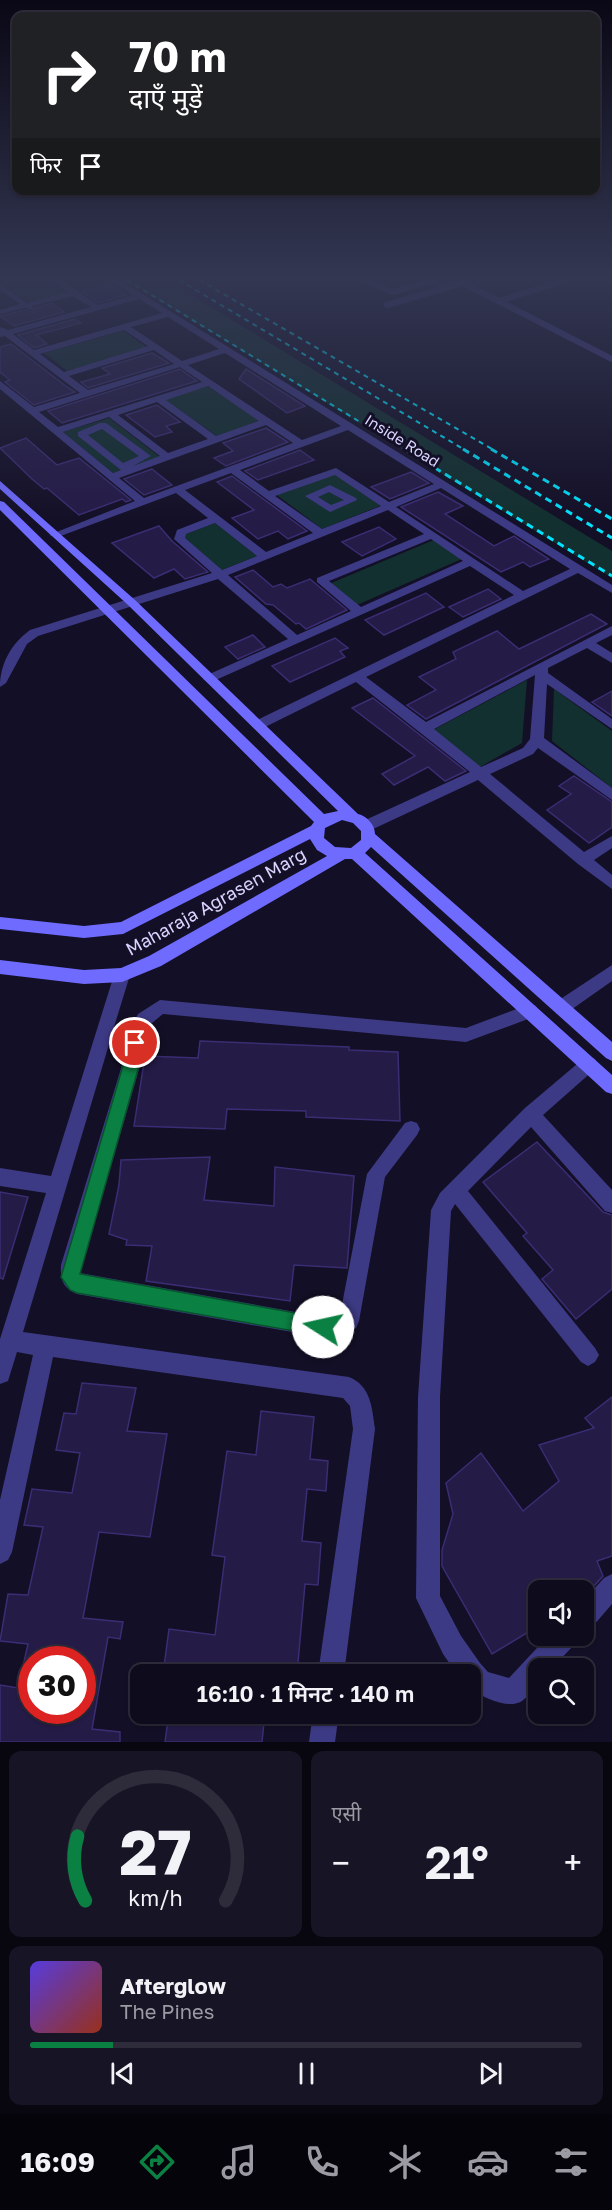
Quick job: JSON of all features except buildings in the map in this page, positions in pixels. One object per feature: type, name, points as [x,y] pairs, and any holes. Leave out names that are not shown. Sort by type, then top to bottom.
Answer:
[{"type":"street","points":[[45,361],[87,394]]},
{"type":"street","points":[[63,375],[108,361]]},
{"type":"street","points":[[177,361],[301,444]]},
{"type":"street","points":[[32,411],[190,361]]},
{"type":"street","name":"Inside Road","points":[[244,361],[612,590]]},
{"type":"street","points":[[56,431],[209,383]]},
{"type":"street","points":[[0,384],[142,502]]},
{"type":"street","points":[[159,399],[215,440]]},
{"type":"street","points":[[111,414],[167,457]]},
{"type":"street","points":[[111,477],[267,421]]},
{"type":"street","points":[[103,425],[146,456],[122,467],[81,434],[103,425]]},
{"type":"street","points":[[54,535],[349,426]]},
{"type":"street","points":[[232,469],[321,534]]},
{"type":"street","points":[[268,495],[336,471],[523,596]]},
{"type":"street","points":[[0,484],[70,550],[131,602],[368,831],[612,1053]]},
{"type":"street","points":[[0,683],[27,637],[219,575],[443,484]]},
{"type":"street","points":[[177,489],[266,557]]},
{"type":"street","points":[[0,504],[109,610],[319,826],[318,843],[323,848],[348,853],[530,1011],[612,1086]]},
{"type":"street","points":[[216,519],[178,535],[179,539],[296,640]]},
{"type":"street","points":[[359,612],[321,580],[432,536]]},
{"type":"street","points":[[54,556],[70,550]]},
{"type":"street","points":[[209,679],[471,561]]},
{"type":"street","points":[[258,725],[578,569]]},
{"type":"street","points":[[425,728],[542,670],[612,630]]},
{"type":"street","points":[[588,643],[612,659]]},
{"type":"street","points":[[348,853],[363,847],[368,831],[528,751],[537,740],[542,670]]},
{"type":"street","points":[[542,670],[612,725]]},
{"type":"street","points":[[357,676],[425,728],[612,883]]},
{"type":"street","points":[[537,740],[612,795]]},
{"type":"street","points":[[319,826],[333,816],[352,816]]},
{"type":"street","name":"Maharaja Agrasen Marg","points":[[0,923],[84,932],[123,928],[319,826]]},
{"type":"street","points":[[583,860],[612,841]]},
{"type":"street","name":"Maharaja Agrasen Marg","points":[[0,967],[84,977],[122,975],[155,961],[348,853]]},
{"type":"street","points":[[562,1007],[612,972]]},
{"type":"street","points":[[0,1373],[122,975]]},
{"type":"street","points":[[132,1040],[144,1019],[160,1007],[466,1035],[530,1011]]},
{"type":"street","points":[[105,1032],[129,1037],[135,1052],[71,1265],[70,1277],[77,1284],[337,1330],[349,1321],[376,1174],[411,1129]]},
{"type":"street","points":[[556,1646],[513,1692],[503,1691],[479,1681],[471,1672],[452,1645],[428,1598],[429,1397],[441,1210],[456,1190],[531,1114],[589,1064]]},
{"type":"street","points":[[531,1114],[612,1204]]},
{"type":"street","points":[[0,1177],[57,1186]]},
{"type":"street","points":[[456,1190],[588,1355]]},
{"type":"street","points":[[10,1341],[350,1388],[360,1401],[364,1429],[333,1664]]},
{"type":"street","points":[[0,1552],[45,1346]]},
{"type":"street","points":[[594,1606],[612,1586]]},
{"type":"street","points":[[322,1742],[324,1724]]},
{"type":"green space","points":[[55,361],[101,361],[67,371]]},
{"type":"green space","points":[[259,361],[300,361],[612,551],[612,578]]},
{"type":"green space","points":[[207,386],[261,421],[217,436],[164,399]]},
{"type":"green space","points":[[109,418],[160,457],[113,473],[63,432]]},
{"type":"green space","points":[[336,474],[382,505],[322,529],[277,495]]},
{"type":"green space","points":[[215,523],[257,556],[219,571],[178,537]]},
{"type":"green space","points":[[436,539],[464,558],[357,605],[329,584]]},
{"type":"green space","points":[[527,680],[522,743],[480,767],[433,730]]},
{"type":"green space","points":[[554,689],[612,731],[612,788],[552,741]]},
{"type":"railway","points":[[260,361],[406,450]]},
{"type":"railway","points":[[316,361],[465,450]]},
{"type":"railway","points":[[340,361],[494,450]]},
{"type":"railway","points":[[404,449],[612,576]]},
{"type":"railway","points":[[463,449],[612,538]]},
{"type":"railway","points":[[491,449],[612,519]]},
{"type":"route","points":[[135,1043],[135,1052],[71,1265],[70,1277],[77,1284],[323,1327]]}]
